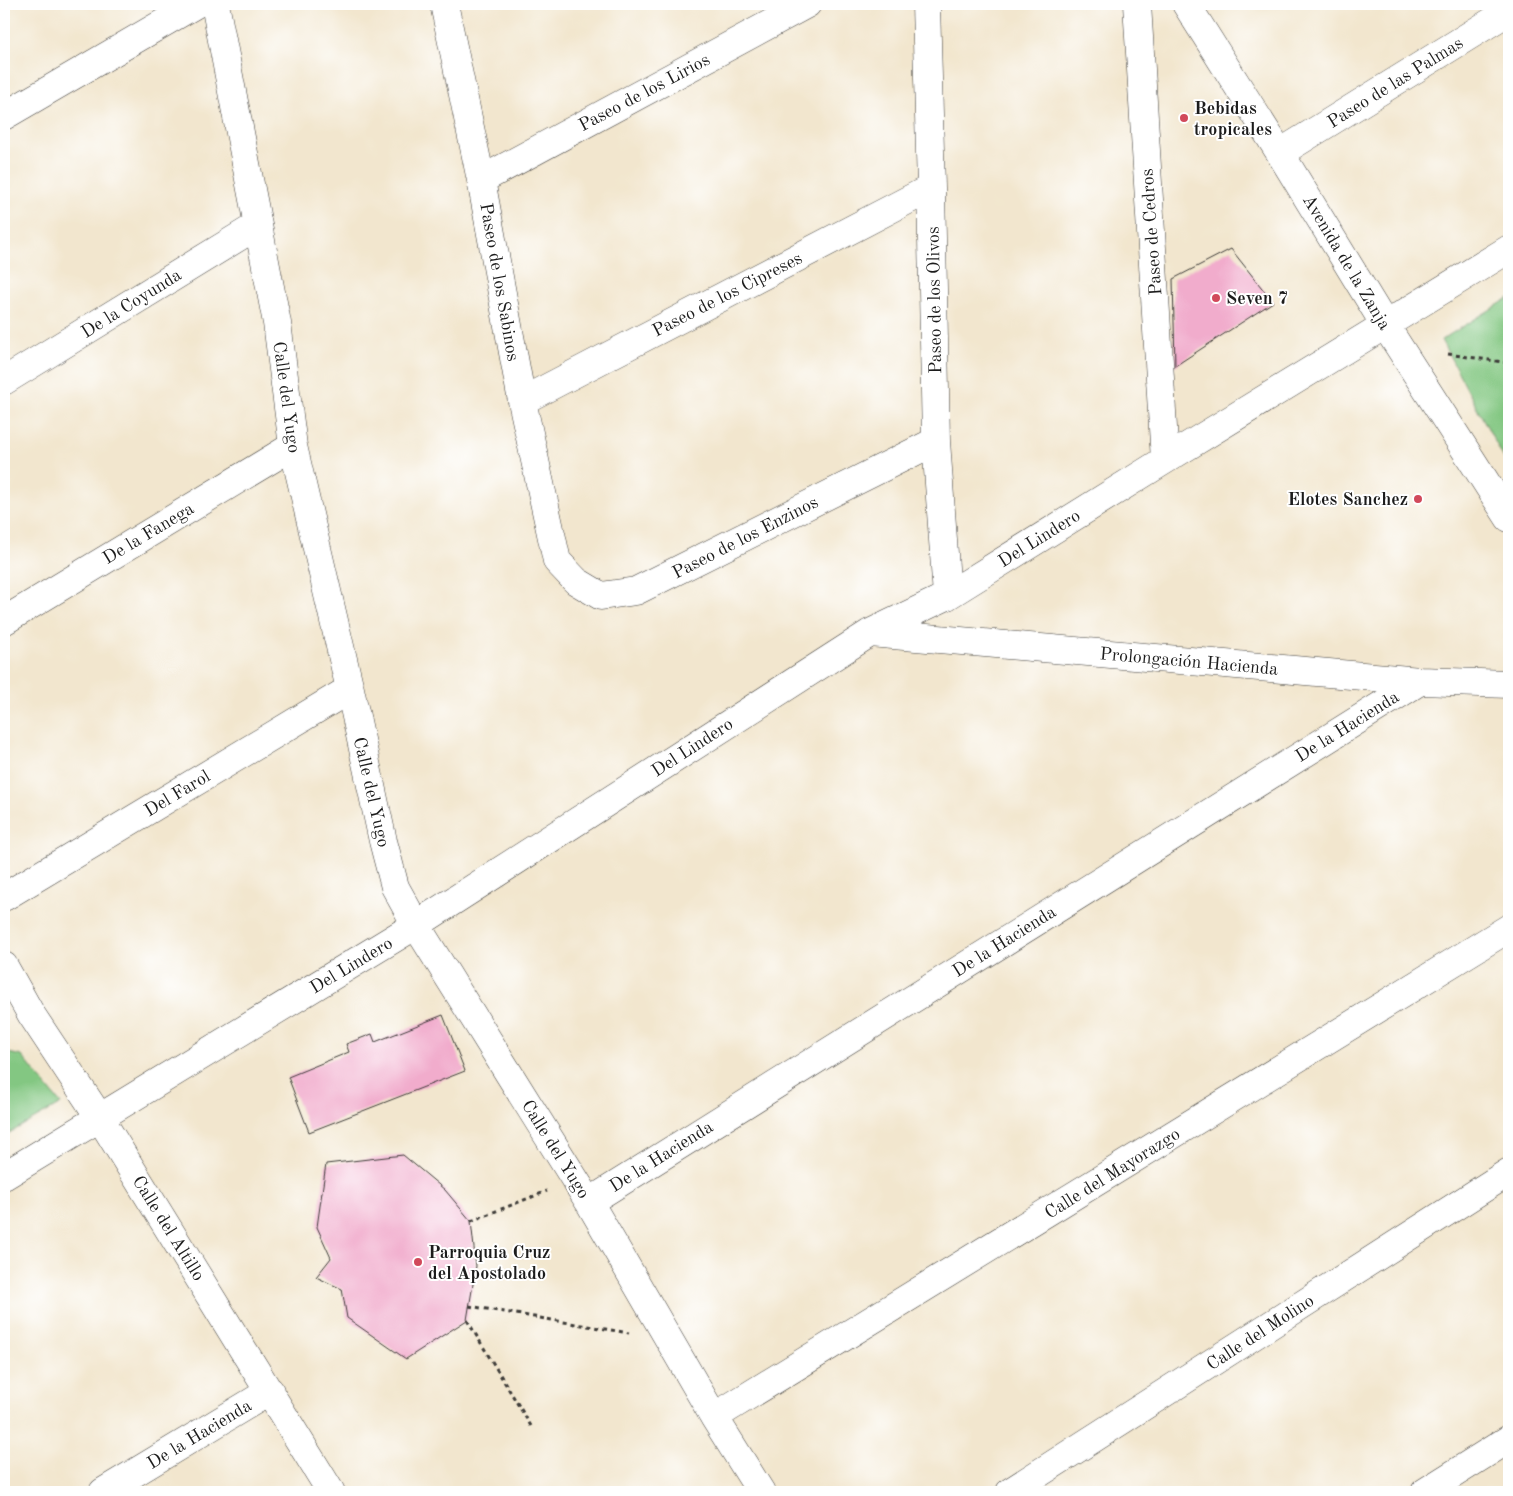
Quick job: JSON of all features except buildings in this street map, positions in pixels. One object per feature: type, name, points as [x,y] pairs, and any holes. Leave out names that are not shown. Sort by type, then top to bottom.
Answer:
[{"type":"street","points":[[4,116],[196,4]]},
{"type":"street","name":"Calle del Yugo","points":[[215,4],[277,323],[293,446],[350,689],[370,788],[395,887],[416,925],[589,1202],[714,1417],[761,1492]]},
{"type":"street","name":"Paseo de los Sabinos","points":[[444,4],[481,180],[522,401],[557,561]]},
{"type":"street","name":"Paseo de los Lirios","points":[[481,180],[807,4]]},
{"type":"street","name":"Paseo de los Olivos","points":[[926,4],[932,188],[936,440],[948,596]]},
{"type":"street","name":"Paseo de Cedros","points":[[1137,4],[1165,460]]},
{"type":"street","name":"Avenida de la Zanja","points":[[1186,4],[1385,325],[1509,518]]},
{"type":"street","name":"Paseo de las Palmas","points":[[1280,153],[1509,11]]},
{"type":"street","name":"Paseo de los Cipreses","points":[[522,401],[932,188]]},
{"type":"street","name":"De la Coyunda","points":[[4,380],[258,225]]},
{"type":"street","name":"Del Lindero","points":[[4,1176],[416,925],[870,633],[948,596],[1165,460],[1509,250]]},
{"type":"street","name":"Paseo de los Enzinos","points":[[557,561],[576,581],[601,596],[636,591],[936,440]]},
{"type":"street","name":"De la Fanega","points":[[4,621],[293,446]]},
{"type":"street","name":"Prolongación Hacienda","points":[[870,633],[1420,681],[1509,684]]},
{"type":"street","name":"De la Hacienda","points":[[589,1202],[1420,681]]},
{"type":"street","name":"Del Farol","points":[[4,897],[350,689]]},
{"type":"street","name":"Calle del Mayorazgo","points":[[714,1417],[1509,928]]},
{"type":"street","name":"Calle del Altillo","points":[[4,966],[31,1014],[100,1118],[331,1492]]},
{"type":"street","points":[[4,1009],[31,1014]]},
{"type":"street","name":"Calle del Molino","points":[[1010,1492],[1509,1172]]},
{"type":"street","name":"De la Hacienda","points":[[103,1492],[270,1391]]},
{"type":"street","points":[[1425,1492],[1509,1439]]},
{"type":"path","points":[[1448,354],[1509,363]]},
{"type":"path","points":[[471,1221],[552,1190]]},
{"type":"path","points":[[469,1306],[630,1334]]},
{"type":"path","points":[[467,1320],[531,1426]]},
{"type":"green space","points":[[1509,298],[1509,468],[1441,340]]},
{"type":"green space","points":[[4,1052],[22,1056],[61,1104],[4,1136]]},
{"type":"place","name":"Bebidas tropicales","points":[[1184,118]]},
{"type":"place","name":"Seven 7","points":[[1216,298]]},
{"type":"place","name":"Elotes Sanchez","points":[[1418,499]]},
{"type":"place","name":"Parroquia Cruz del Apostolado","points":[[418,1262]]}]
